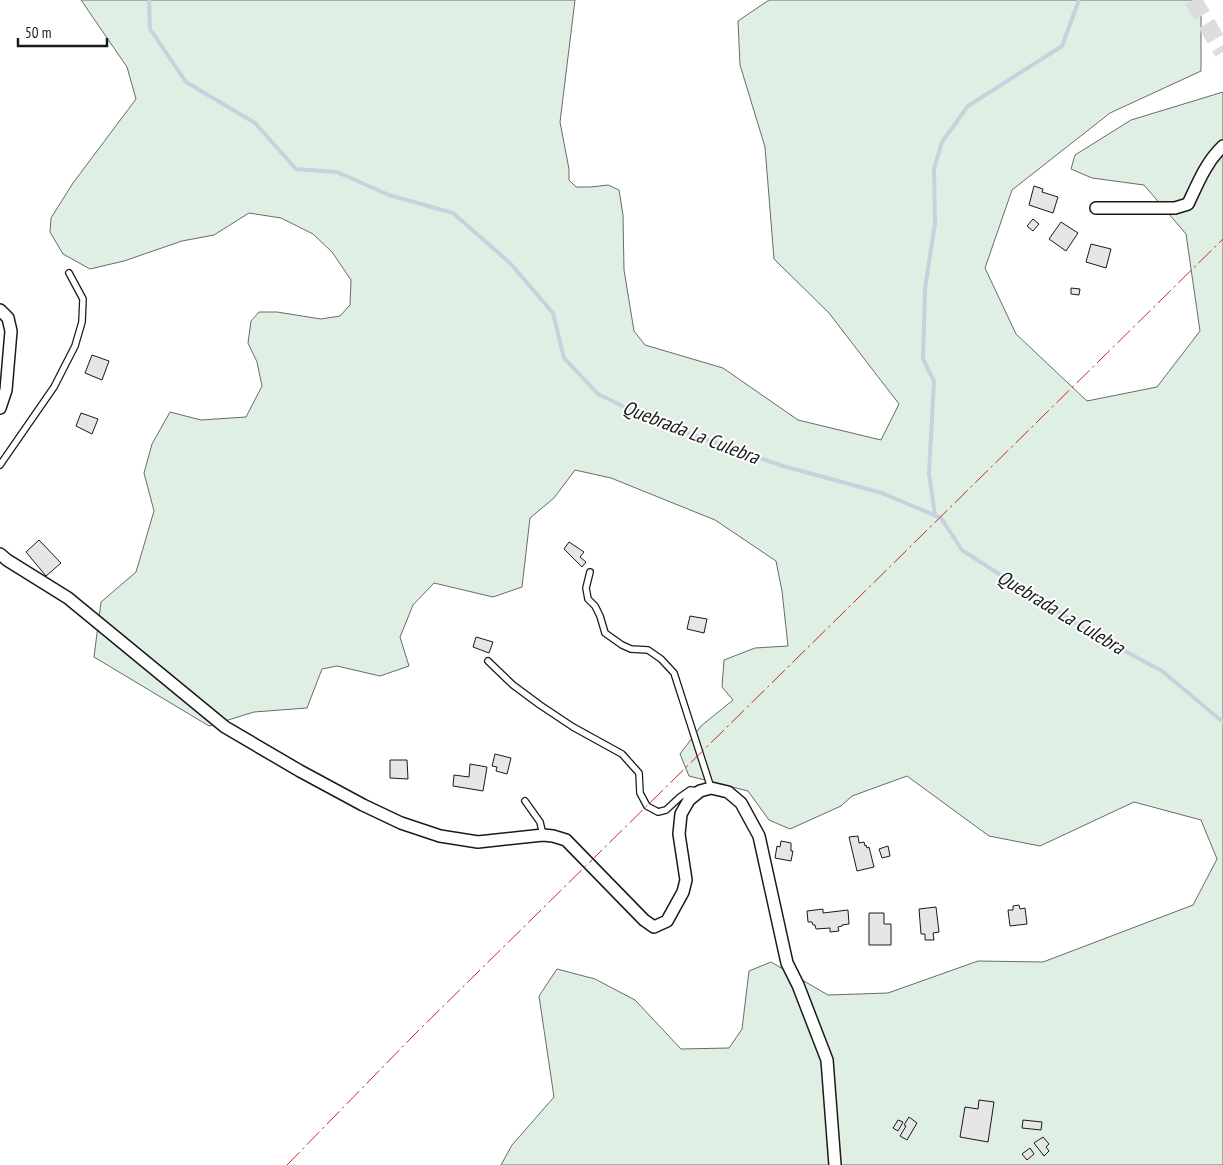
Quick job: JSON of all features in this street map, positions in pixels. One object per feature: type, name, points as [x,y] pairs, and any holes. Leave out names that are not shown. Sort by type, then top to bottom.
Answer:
[{"type":"street","points":[[1096,208],[1175,208],[1188,204],[1208,165],[1223,146]]},
{"type":"street","points":[[0,310],[8,318],[11,331],[6,390],[0,408]]},
{"type":"street","points":[[0,554],[68,598],[225,727],[300,771],[363,805],[401,822],[440,836],[478,842],[543,835],[566,840],[644,920],[654,927],[667,921],[683,892],[686,880],[679,834],[681,814],[689,800],[700,790],[712,788],[728,792],[741,803],[759,836],[787,963],[800,990],[827,1060],[835,1165]]},
{"type":"lane","points":[[0,465],[54,387],[74,346],[82,322],[83,299],[69,273]]},
{"type":"lane","points":[[590,572],[586,588],[588,599],[600,616],[605,634],[631,649],[648,650],[661,659],[674,673],[712,788]]},
{"type":"lane","points":[[488,661],[540,705],[573,727],[622,754],[639,773],[640,793],[647,806],[658,812],[666,810],[690,790],[700,790]]},
{"type":"lane","points":[[525,801],[540,822],[543,835]]},
{"type":"green space","points":[[81,0],[575,0],[560,122],[569,169],[569,180],[576,187],[608,185],[619,190],[623,215],[624,270],[634,331],[645,345],[723,368],[798,420],[881,440],[899,404],[829,313],[774,259],[765,147],[740,65],[738,21],[769,0],[1201,0],[1201,71],[1110,113],[1012,190],[985,268],[1016,334],[1087,401],[1157,387],[1200,331],[1186,234],[1144,185],[1092,178],[1071,169],[1075,155],[1131,120],[1223,92],[1223,1165],[501,1165],[512,1145],[554,1097],[539,996],[557,969],[595,979],[635,1000],[681,1049],[729,1048],[742,1029],[749,971],[771,962],[828,995],[888,993],[978,961],[1043,962],[1193,905],[1217,859],[1201,820],[1134,802],[1040,846],[989,836],[907,776],[852,796],[841,806],[790,829],[769,820],[748,791],[689,776],[680,754],[701,726],[733,700],[722,687],[724,660],[755,648],[788,646],[782,591],[776,561],[715,520],[611,478],[575,470],[554,498],[530,518],[522,587],[493,597],[434,583],[413,605],[400,637],[409,666],[380,676],[337,666],[322,669],[307,708],[254,712],[209,726],[94,657],[101,602],[136,572],[154,511],[144,473],[152,444],[170,412],[201,420],[246,417],[262,386],[257,362],[248,343],[251,321],[259,312],[277,312],[321,319],[340,316],[350,305],[351,280],[332,252],[313,234],[281,218],[249,213],[214,235],[182,241],[124,261],[90,269],[63,254],[50,232],[51,218],[73,183],[136,99],[127,67]]},
{"type":"building","points":[[1034,186],[1043,189],[1042,192],[1058,197],[1053,213],[1029,205]]},
{"type":"building","points":[[1033,219],[1039,224],[1033,231],[1027,226]]},
{"type":"building","points":[[1061,222],[1078,233],[1066,251],[1049,239]]},
{"type":"building","points":[[1091,244],[1111,249],[1106,268],[1086,262]]},
{"type":"building","points":[[1071,288],[1080,289],[1079,295],[1071,294]]},
{"type":"building","points":[[92,355],[109,361],[102,380],[85,373]]},
{"type":"building","points":[[81,413],[98,419],[92,434],[76,426]]},
{"type":"building","points":[[39,540],[61,563],[46,576],[26,552]]},
{"type":"building","points":[[569,542],[584,552],[580,557],[586,562],[582,567],[564,549]]},
{"type":"building","points":[[690,616],[707,619],[704,633],[687,629]]},
{"type":"building","points":[[476,637],[493,642],[489,653],[473,647]]},
{"type":"building","points":[[495,754],[511,758],[507,774],[496,771],[497,767],[492,766]]},
{"type":"building","points":[[390,760],[407,760],[408,779],[390,778]]},
{"type":"building","points":[[470,764],[487,767],[483,791],[453,786],[454,775],[469,777]]},
{"type":"building","points":[[858,836],[859,843],[864,842],[867,848],[869,847],[874,867],[857,871],[849,837]]},
{"type":"building","points":[[781,841],[791,843],[791,851],[793,851],[791,861],[775,858],[777,846],[780,847]]},
{"type":"building","points":[[888,846],[890,856],[882,858],[879,849]]},
{"type":"building","points":[[1019,905],[1020,909],[1025,908],[1027,924],[1010,926],[1008,910],[1013,910],[1013,906]]},
{"type":"building","points":[[936,907],[939,932],[933,933],[934,940],[925,940],[925,934],[921,934],[919,909]]},
{"type":"building","points":[[823,909],[823,913],[848,910],[849,924],[838,927],[839,931],[830,932],[830,928],[816,929],[812,922],[808,922],[807,911]]},
{"type":"building","points":[[869,913],[884,913],[884,924],[891,924],[891,945],[869,945]]},
{"type":"building","points":[[979,1100],[994,1102],[988,1142],[960,1137],[965,1107],[978,1109]]},
{"type":"building","points":[[909,1117],[917,1123],[907,1140],[900,1136]]},
{"type":"building","points":[[898,1120],[903,1122],[898,1131],[893,1128]]},
{"type":"building","points":[[1023,1120],[1042,1122],[1041,1130],[1022,1128]]},
{"type":"building","points":[[1043,1137],[1049,1144],[1046,1147],[1049,1151],[1044,1156],[1034,1143]]},
{"type":"building","points":[[1030,1148],[1034,1154],[1027,1160],[1022,1154]]},
{"type":"waterway","name":"Quebrada La Culebra","points":[[149,0],[150,29],[186,82],[255,123],[296,169],[337,172],[389,195],[453,213],[510,263],[553,313],[564,358],[598,394],[655,422],[783,466],[882,493],[941,518],[962,550],[1086,630],[1162,671],[1223,722]]},
{"type":"waterway","points":[[935,516],[929,473],[934,381],[923,359],[925,289],[935,223],[934,169],[942,142],[968,106],[1062,46],[1079,0]]},
{"type":"tunnel","points":[[1193,0],[1223,52]]},
{"type":"power","points":[[287,1165],[415,1034],[1223,239]]}]
